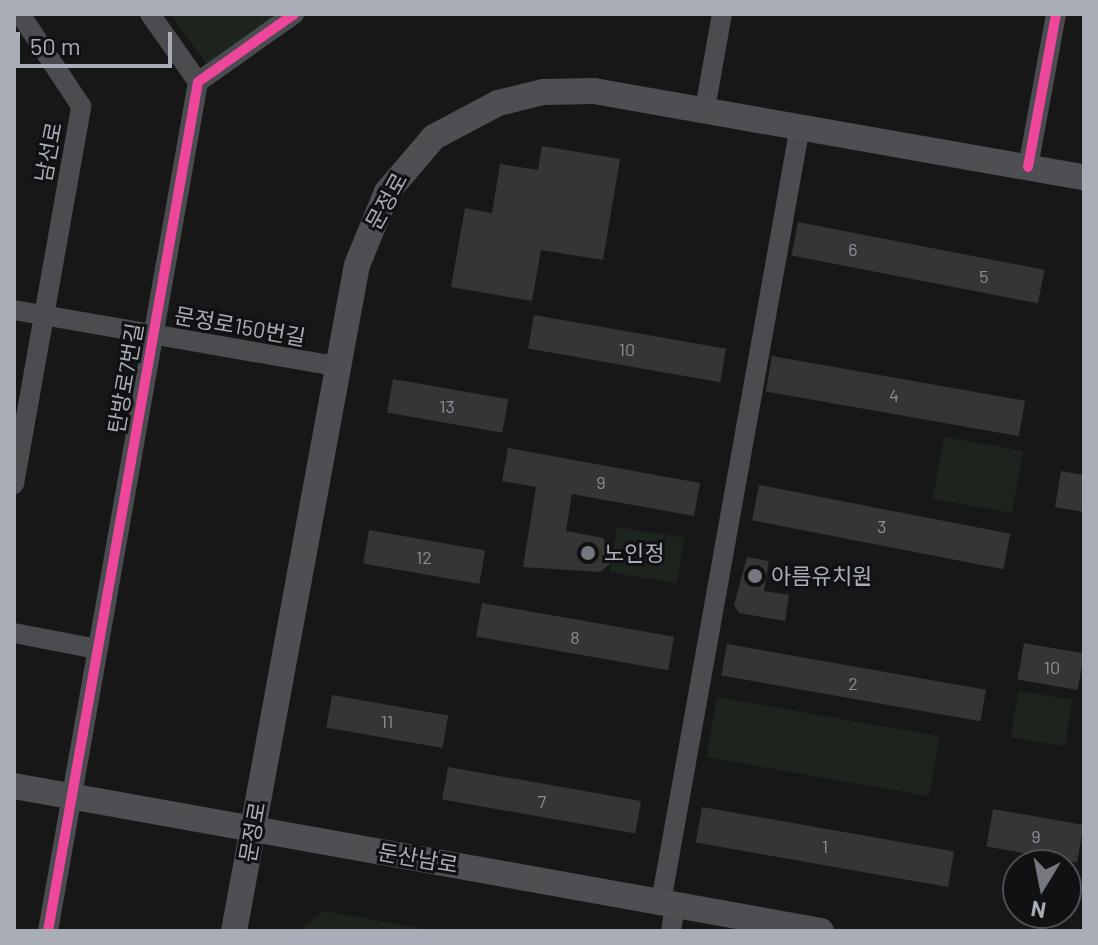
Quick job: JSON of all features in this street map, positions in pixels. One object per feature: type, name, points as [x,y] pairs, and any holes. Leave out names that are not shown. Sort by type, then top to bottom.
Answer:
[{"type":"main road","name":"문정로","points":[[234,931],[336,366],[371,226],[400,173],[434,137],[498,103],[543,92],[594,91],[1084,177]]},
{"type":"main road","name":"둔산남로","points":[[14,786],[821,931]]},
{"type":"street","name":"남선로","points":[[20,14],[81,106],[42,315]]},
{"type":"street","points":[[150,14],[198,82],[294,14]]},
{"type":"street","points":[[705,109],[722,14]]},
{"type":"street","points":[[1028,167],[1056,14]]},
{"type":"street","name":"탄방로7번길","points":[[48,931],[198,82]]},
{"type":"street","points":[[671,931],[668,903],[800,126]]},
{"type":"street","name":"문정로150번길","points":[[14,310],[336,366]]},
{"type":"street","points":[[14,484],[42,315]]},
{"type":"street","points":[[14,633],[97,649]]},
{"type":"shaded area","points":[[170,14],[290,14],[211,70]]},
{"type":"shaded area","points":[[944,437],[1023,451],[1012,513],[933,499]]},
{"type":"shaded area","points":[[617,527],[684,538],[677,583],[610,572]]},
{"type":"shaded area","points":[[1018,691],[1072,700],[1065,746],[1011,737]]},
{"type":"shaded area","points":[[717,697],[940,736],[929,796],[706,757]]},
{"type":"shaded area","points":[[324,911],[437,931],[297,931]]},
{"type":"building","points":[[542,146],[620,159],[603,260],[541,250],[532,301],[451,287],[465,208],[492,213],[500,164],[538,170]]},
{"type":"building","points":[[798,222],[1044,270],[1038,303],[792,255]]},
{"type":"building","points":[[534,315],[726,349],[720,382],[528,348]]},
{"type":"building","points":[[772,356],[1025,401],[1019,436],[766,391]]},
{"type":"building","points":[[393,379],[508,399],[502,433],[387,412]]},
{"type":"building","points":[[508,448],[700,483],[694,516],[572,494],[566,531],[603,538],[612,550],[609,565],[600,572],[523,567],[536,487],[502,481]]},
{"type":"building","points":[[1061,471],[1084,475],[1084,512],[1055,507]]},
{"type":"building","points":[[759,485],[1010,534],[1003,569],[752,520]]},
{"type":"building","points":[[369,530],[485,550],[479,584],[363,563]]},
{"type":"building","name":"아름유치원","points":[[747,557],[769,561],[764,591],[789,595],[785,621],[739,613],[734,605]]},
{"type":"building","points":[[482,603],[674,637],[668,670],[476,636]]},
{"type":"building","points":[[1024,643],[1084,654],[1078,690],[1018,679]]},
{"type":"building","points":[[727,644],[986,690],[980,721],[721,676]]},
{"type":"building","points":[[332,695],[448,715],[442,748],[326,727]]},
{"type":"building","points":[[448,767],[641,801],[635,834],[442,799]]},
{"type":"building","points":[[702,807],[954,851],[948,887],[696,842]]},
{"type":"building","points":[[993,809],[1084,825],[1079,849],[986,846]]},
{"type":"cycle path","points":[[48,931],[198,82],[294,14]]},
{"type":"cycle path","points":[[1028,167],[1056,14]]},
{"type":"place","name":"노인정","points":[[588,553]]},
{"type":"place","name":"아름유치원","points":[[755,576]]}]
